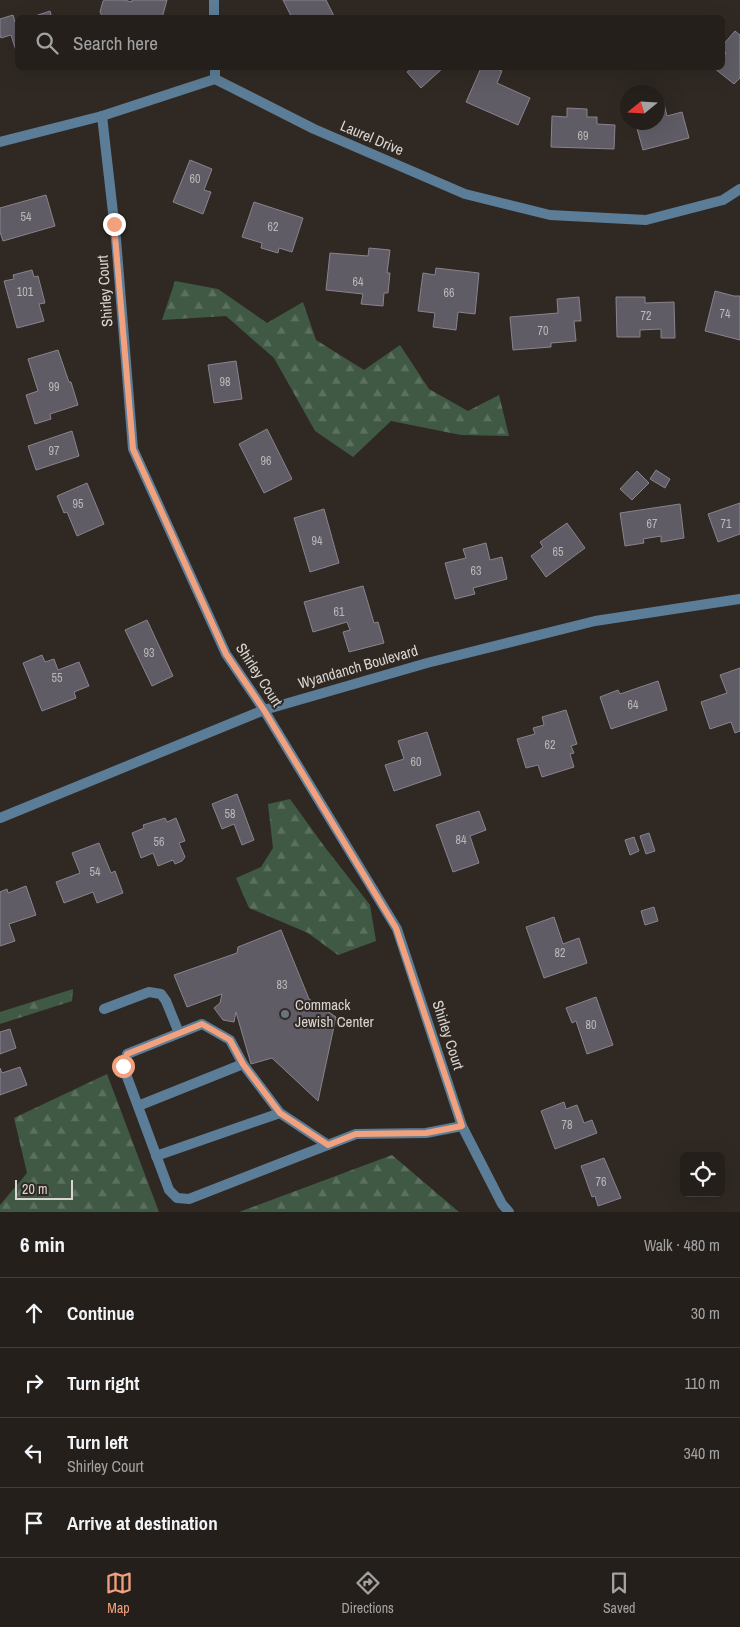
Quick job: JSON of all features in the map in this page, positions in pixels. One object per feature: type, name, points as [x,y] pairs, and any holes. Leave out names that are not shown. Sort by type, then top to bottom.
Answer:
[{"type":"street","points":[[214,0],[214,15]]},
{"type":"street","points":[[0,142],[102,116],[215,79],[215,70]]},
{"type":"street","name":"Laurel Drive","points":[[215,79],[314,129],[466,194],[550,215],[646,220],[723,200],[740,189]]},
{"type":"street","name":"Shirley Court","points":[[102,116],[116,239],[133,449],[226,654],[264,710],[396,928],[462,1126],[502,1204],[509,1212]]},
{"type":"street","name":"Wyandanch Boulevard","points":[[0,818],[264,710],[427,663],[595,621],[740,599]]},
{"type":"street","points":[[104,1009],[149,992],[161,994],[179,1033]]},
{"type":"street","points":[[328,1145],[280,1113],[243,1064],[230,1040],[202,1024],[127,1054],[123,1066],[169,1190],[177,1198],[189,1200],[356,1134],[426,1133],[462,1126]]},
{"type":"street","points":[[138,1106],[243,1064]]},
{"type":"street","points":[[156,1156],[280,1113]]},
{"type":"green space","points":[[175,281],[218,289],[267,323],[303,302],[316,340],[364,370],[400,345],[429,389],[468,411],[499,395],[509,436],[461,435],[391,421],[353,457],[315,431],[274,358],[226,316],[162,320]]},
{"type":"green space","points":[[290,799],[370,905],[376,941],[338,955],[308,933],[249,908],[236,878],[261,867],[273,848],[268,804]]},
{"type":"green space","points":[[73,989],[72,1001],[0,1024],[0,1012]]},
{"type":"green space","points":[[107,1074],[159,1212],[0,1212],[0,1205],[27,1173],[14,1118]]},
{"type":"green space","points":[[392,1155],[459,1212],[239,1212]]},
{"type":"building","points":[[167,0],[163,15],[102,15],[100,12],[103,1]]},
{"type":"building","points":[[283,0],[326,0],[334,15],[290,15]]},
{"type":"building","points":[[50,11],[51,15],[38,15]]},
{"type":"building","points":[[13,15],[15,22],[15,48],[11,35],[1,38],[0,19]]},
{"type":"building","points":[[735,31],[740,35],[740,78],[734,84],[716,70],[725,70],[725,43]]},
{"type":"building","points":[[410,70],[441,70],[421,88],[407,72]]},
{"type":"building","points":[[480,70],[502,71],[497,83],[530,98],[518,125],[466,102]]},
{"type":"building","points":[[567,108],[587,109],[587,117],[597,117],[597,124],[615,125],[614,149],[551,147],[552,116],[567,117]]},
{"type":"building","points":[[665,108],[667,116],[682,112],[689,138],[643,150],[637,130],[665,130]]},
{"type":"building","points":[[190,160],[212,169],[204,190],[211,192],[203,214],[173,202]]},
{"type":"building","points":[[46,195],[55,226],[3,241],[0,232],[0,208]]},
{"type":"building","points":[[254,202],[303,218],[292,252],[279,248],[278,253],[261,248],[262,243],[242,237]]},
{"type":"building","points":[[369,248],[390,250],[387,273],[390,273],[388,293],[384,293],[383,306],[361,304],[363,294],[326,290],[330,253],[368,256]]},
{"type":"building","points":[[436,268],[479,273],[475,314],[458,312],[456,330],[433,327],[435,313],[418,311],[423,273],[435,275]]},
{"type":"building","points":[[32,270],[34,277],[38,276],[45,303],[39,304],[44,321],[17,328],[4,281],[14,279],[13,275]]},
{"type":"building","points":[[715,291],[740,296],[740,340],[705,331]]},
{"type":"building","points":[[579,297],[581,321],[574,321],[576,341],[551,343],[551,347],[513,350],[510,317],[558,313],[557,299]]},
{"type":"building","points":[[616,297],[645,297],[645,303],[674,302],[675,338],[661,338],[661,329],[640,330],[640,337],[617,337]]},
{"type":"building","points":[[58,350],[78,405],[50,414],[51,419],[35,424],[26,395],[38,391],[28,359]]},
{"type":"building","points":[[236,361],[242,399],[214,403],[208,365]]},
{"type":"building","points":[[267,429],[292,479],[264,493],[239,444]]},
{"type":"building","points":[[72,431],[79,456],[36,470],[28,446]]},
{"type":"building","points":[[656,470],[670,479],[665,488],[650,479]]},
{"type":"building","points":[[637,471],[649,483],[632,500],[620,489]]},
{"type":"building","points":[[87,483],[104,524],[77,536],[67,512],[64,513],[57,496]]},
{"type":"building","points":[[740,503],[740,534],[718,542],[708,514]]},
{"type":"building","points":[[680,504],[684,538],[661,542],[661,536],[643,539],[644,543],[625,546],[620,513]]},
{"type":"building","points":[[324,509],[339,563],[310,572],[294,518]]},
{"type":"building","points":[[567,523],[585,548],[546,577],[531,556],[543,547],[540,542]]},
{"type":"building","points":[[486,543],[490,560],[502,557],[507,579],[473,588],[475,594],[455,599],[445,563],[466,558],[463,549]]},
{"type":"building","points":[[363,586],[374,623],[378,622],[384,643],[349,652],[343,632],[350,630],[347,622],[313,632],[304,602]]},
{"type":"building","points":[[147,620],[173,676],[152,686],[125,630]]},
{"type":"building","points":[[42,655],[45,662],[54,659],[58,670],[79,662],[89,686],[74,692],[76,698],[42,711],[23,663]]},
{"type":"building","points":[[740,668],[740,731],[735,733],[731,722],[710,729],[701,702],[727,693],[720,675]]},
{"type":"building","points":[[658,681],[667,710],[611,729],[600,697],[618,690],[620,694]]},
{"type":"building","points":[[566,710],[577,744],[571,746],[574,753],[570,754],[574,767],[542,777],[538,765],[526,768],[517,739],[535,734],[533,728],[544,725],[542,717]]},
{"type":"building","points":[[427,732],[441,775],[394,791],[385,765],[404,759],[398,741]]},
{"type":"building","points":[[237,794],[254,840],[242,845],[234,824],[222,829],[212,804]]},
{"type":"building","points":[[479,811],[486,830],[470,836],[479,863],[453,872],[436,825]]},
{"type":"building","points":[[165,818],[167,822],[176,818],[185,841],[179,843],[185,857],[182,861],[175,864],[173,860],[158,866],[153,853],[141,858],[132,833],[144,828],[143,825]]},
{"type":"building","points":[[649,833],[655,851],[646,854],[640,836]]},
{"type":"building","points":[[634,837],[639,851],[630,855],[625,840]]},
{"type":"building","points":[[99,843],[111,873],[115,871],[123,893],[97,903],[93,892],[64,903],[56,882],[80,873],[72,853]]},
{"type":"building","points":[[26,886],[36,915],[9,924],[15,941],[0,946],[0,892],[7,889],[8,893]]},
{"type":"building","points":[[654,907],[658,921],[645,925],[641,911]]},
{"type":"building","points":[[554,917],[563,944],[579,938],[587,963],[544,978],[526,927]]},
{"type":"building","name":"Commack Jewish Center","points":[[281,930],[309,999],[336,1017],[318,1101],[272,1058],[251,1064],[236,1012],[234,1022],[223,1020],[214,1008],[220,1003],[222,994],[187,1007],[174,975],[237,953],[238,947]]},
{"type":"building","points":[[596,997],[613,1045],[587,1054],[576,1021],[572,1023],[566,1008]]},
{"type":"building","points":[[10,1029],[16,1048],[0,1054],[0,1032]]},
{"type":"building","points":[[20,1067],[27,1085],[0,1095],[0,1068],[2,1073]]},
{"type":"building","points":[[564,1102],[566,1109],[577,1105],[584,1123],[592,1120],[597,1133],[555,1149],[541,1111]]},
{"type":"building","points":[[604,1158],[621,1198],[598,1206],[595,1196],[592,1197],[581,1166]]},
{"type":"place","name":"Commack Jewish Center","points":[[285,1014]]},
{"type":"route","points":[[114,224],[133,449],[226,654],[264,710],[396,928],[462,1126],[426,1133],[356,1134],[328,1145],[280,1113],[243,1064],[230,1040],[202,1024],[127,1054],[123,1066]]}]
